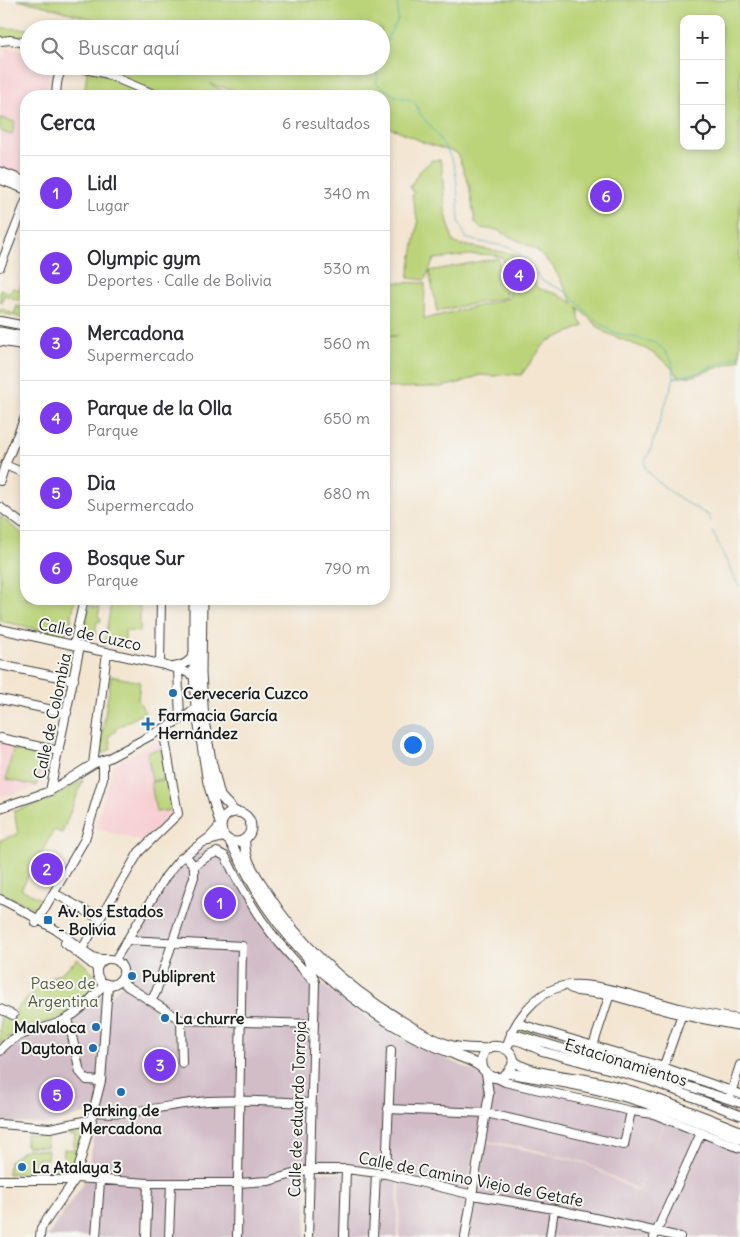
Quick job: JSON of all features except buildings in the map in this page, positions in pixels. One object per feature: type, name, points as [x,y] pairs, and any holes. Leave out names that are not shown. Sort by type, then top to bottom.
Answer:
[{"type":"main road","points":[[0,172],[20,180]]},
{"type":"main road","points":[[0,179],[20,187]]},
{"type":"main road","points":[[0,332],[20,335]]},
{"type":"main road","points":[[0,341],[20,344]]},
{"type":"main road","points":[[194,605],[194,676],[198,727],[208,784],[220,824],[226,839],[265,905],[307,957],[357,1001],[400,1029],[478,1065],[484,1071],[503,1078],[595,1089],[627,1097],[675,1112],[740,1139]]},
{"type":"main road","points":[[202,605],[201,673],[204,721],[210,760],[220,796],[234,811]]},
{"type":"main road","points":[[220,824],[225,815],[234,811],[244,813],[250,820],[251,830],[246,839],[244,850],[247,860],[276,907],[300,937],[336,974],[380,1008],[429,1036],[454,1046],[488,1048],[500,1046],[511,1054],[517,1064],[590,1080],[657,1099],[740,1131]]},
{"type":"main road","points":[[226,839],[237,842],[246,839]]},
{"type":"main road","points":[[484,1071],[481,1062],[483,1054],[488,1048]]},
{"type":"main road","points":[[503,1078],[513,1064],[513,1060]]},
{"type":"street","points":[[0,41],[11,40],[20,42]]},
{"type":"street","points":[[57,90],[59,75]]},
{"type":"street","points":[[109,75],[144,90]]},
{"type":"street","points":[[0,267],[20,216]]},
{"type":"street","points":[[0,321],[20,325]]},
{"type":"street","points":[[0,481],[20,429]]},
{"type":"street","points":[[16,438],[20,440]]},
{"type":"street","points":[[5,465],[20,471]]},
{"type":"street","points":[[0,507],[20,522]]},
{"type":"street","name":"Calle de Colombia","points":[[50,791],[74,680],[83,605]]},
{"type":"street","points":[[160,664],[161,605]]},
{"type":"street","name":"Calle de Cuzco","points":[[0,629],[160,664],[176,668],[194,676]]},
{"type":"street","points":[[93,764],[107,652]]},
{"type":"street","points":[[180,719],[176,668],[185,664],[194,654]]},
{"type":"street","points":[[0,664],[74,680]]},
{"type":"street","points":[[0,699],[67,713]]},
{"type":"street","points":[[0,808],[50,791],[93,764],[103,761],[180,719],[192,712],[196,706]]},
{"type":"street","points":[[180,719],[190,720],[198,727]]},
{"type":"street","points":[[82,949],[139,852],[178,814],[162,729]]},
{"type":"street","points":[[0,738],[59,751]]},
{"type":"street","points":[[37,921],[85,840],[103,778],[103,761]]},
{"type":"street","points":[[115,960],[166,876],[185,855],[210,837],[220,824]]},
{"type":"street","points":[[199,845],[226,839]]},
{"type":"street","points":[[194,866],[217,852],[225,856],[249,902],[288,954],[315,982],[332,980]]},
{"type":"street","points":[[151,1001],[156,992],[194,877],[194,866],[185,855]]},
{"type":"street","points":[[54,893],[100,919]]},
{"type":"street","points":[[0,899],[95,958],[115,960],[123,968],[121,980],[115,984],[106,985],[68,1018],[56,1024],[13,1038],[0,1051]]},
{"type":"street","points":[[0,904],[37,921],[97,968]]},
{"type":"street","points":[[127,940],[242,946],[237,1237]]},
{"type":"street","name":"Calle de eduardo Torroja","points":[[307,957],[315,982],[308,1237]]},
{"type":"street","points":[[40,1237],[41,1228],[76,1178],[92,1121],[101,1081],[106,985],[97,976],[97,968],[106,959]]},
{"type":"street","points":[[121,980],[127,986],[182,1020],[314,1024]]},
{"type":"street","points":[[506,1049],[511,1032],[535,1002],[547,993],[564,986],[582,986],[610,992],[740,1026]]},
{"type":"street","points":[[511,1032],[589,1060],[610,992]]},
{"type":"street","points":[[0,1009],[13,1015]]},
{"type":"street","points":[[683,1012],[740,1019]]},
{"type":"street","points":[[683,1012],[659,1080],[740,1103]]},
{"type":"street","points":[[68,1018],[80,1072],[87,1080],[101,1081]]},
{"type":"street","points":[[182,1020],[182,1063]]},
{"type":"street","points":[[517,1023],[664,1067],[740,1094]]},
{"type":"street","name":"Estacionamientos","points":[[506,1049],[510,1042],[514,1040],[542,1051],[589,1060],[659,1080],[740,1115]]},
{"type":"street","points":[[386,1174],[390,1050]]},
{"type":"street","points":[[725,1110],[740,1065]]},
{"type":"street","points":[[466,1237],[489,1094],[484,1071]]},
{"type":"street","points":[[489,1094],[503,1078],[631,1111],[654,1114],[740,1148]]},
{"type":"street","points":[[94,1112],[137,1112],[177,1104],[210,1101],[311,1103]]},
{"type":"street","points":[[388,1109],[486,1113],[624,1144],[631,1111]]},
{"type":"street","points":[[0,1124],[50,1128],[92,1121]]},
{"type":"street","points":[[655,1234],[701,1132]]},
{"type":"street","points":[[344,1237],[346,1168]]},
{"type":"street","name":"Calle de Camino Viejo de Getafe","points":[[0,1180],[76,1178],[148,1183],[269,1181],[310,1169],[346,1168],[386,1174],[473,1195],[554,1209],[655,1234],[680,1237]]},
{"type":"street","points":[[373,1237],[376,1173]]},
{"type":"street","points":[[96,1237],[100,1181]]},
{"type":"street","points":[[146,1237],[148,1183]]},
{"type":"street","points":[[169,1237],[171,1183]]},
{"type":"street","points":[[550,1237],[554,1209]]},
{"type":"shaded area","points":[[7,47],[20,50],[20,75],[49,75],[48,90],[20,90],[20,174],[0,166],[0,57],[5,57]]},
{"type":"shaded area","points":[[159,739],[173,814],[143,842],[95,828],[113,766]]},
{"type":"shaded area","points":[[0,741],[51,752],[44,782],[40,786],[0,797]]},
{"type":"shaded area","points":[[221,847],[228,853],[245,886],[284,943],[322,984],[372,1021],[402,1039],[493,1080],[517,1081],[652,1111],[667,1117],[651,1151],[668,1117],[740,1145],[740,1237],[469,1237],[485,1142],[584,1163],[634,1190],[640,1190],[643,1170],[639,1189],[584,1162],[523,1147],[475,1139],[460,1237],[399,1237],[400,1174],[307,1166],[305,1237],[149,1237],[149,1186],[174,1187],[174,1178],[173,1186],[149,1185],[148,1237],[47,1237],[82,1186],[99,1117],[87,1113],[48,1125],[0,1122],[0,1060],[6,1050],[13,1045],[54,1029],[97,996],[111,996],[126,978],[126,957],[139,929],[169,879],[182,863],[205,849]]},
{"type":"shaded area","points":[[312,1171],[373,1175],[398,1180],[397,1237],[312,1237]]},
{"type":"green space","points":[[17,0],[740,0],[740,360],[693,376],[679,377],[666,362],[646,349],[604,332],[577,307],[579,320],[584,326],[546,342],[521,375],[480,375],[460,383],[440,387],[390,388],[390,336],[399,336],[390,335],[390,282],[425,283],[424,319],[510,298],[503,258],[496,256],[469,255],[434,259],[425,280],[408,278],[418,223],[412,196],[414,193],[410,187],[419,172],[432,160],[440,160],[442,167],[445,210],[453,241],[457,244],[513,254],[525,261],[537,288],[557,294],[573,303],[554,268],[537,250],[497,230],[480,228],[475,222],[469,185],[457,153],[425,143],[390,128],[390,90],[234,90],[210,84],[222,90],[85,90],[87,75],[390,75],[390,20],[95,20]]},
{"type":"green space","points":[[0,28],[20,29],[20,41],[0,39]]},
{"type":"green space","points":[[0,118],[15,122],[12,135],[0,131]]},
{"type":"green space","points":[[498,258],[507,297],[437,311],[429,271]]},
{"type":"green space","points":[[12,288],[19,290],[20,288],[19,300],[4,295],[2,302],[0,301],[0,289],[10,293]]},
{"type":"green space","points":[[17,306],[20,307],[20,317],[0,313],[0,308],[14,314]]},
{"type":"green space","points":[[0,516],[20,532],[20,605],[74,605],[69,632],[66,631],[65,635],[0,621]]},
{"type":"green space","points":[[90,605],[100,607],[98,617],[101,618],[100,622],[97,621],[95,636],[89,635],[88,638],[83,635]]},
{"type":"green space","points":[[111,605],[140,605],[140,632],[125,631],[125,647],[105,644]]},
{"type":"green space","points":[[111,676],[140,682],[138,700],[145,712],[115,729],[116,731],[109,736],[111,749],[102,754],[102,735]]},
{"type":"green space","points":[[13,749],[43,756],[36,786],[6,779]]},
{"type":"green space","points":[[161,749],[166,778],[152,781],[147,752]]},
{"type":"green space","points":[[83,780],[62,833],[54,830],[21,889],[42,900],[36,909],[0,892],[0,840],[18,834],[14,811],[47,801]]},
{"type":"green space","points":[[167,780],[172,810],[156,812],[151,782]]},
{"type":"green space","name":"Paseo de Argentina","points":[[78,959],[92,971],[97,983],[86,997],[63,1015],[17,1032],[0,1045],[0,1015],[6,1018],[6,1021],[15,1017],[16,1009],[51,977],[61,973]]},
{"type":"green space","points":[[519,1028],[588,1049],[585,1055],[515,1035]]},
{"type":"green space","points":[[83,1125],[72,1174],[54,1176],[54,1163],[63,1164],[64,1149],[73,1150],[75,1135],[60,1134],[60,1132]]},
{"type":"green space","points":[[26,1135],[47,1136],[47,1147],[26,1146]]},
{"type":"green space","name":"La Atalaya 3","points":[[26,1149],[48,1150],[47,1159],[35,1159],[35,1173],[8,1174],[9,1161]]},
{"type":"waterway","points":[[390,34],[398,19],[397,0]]},
{"type":"waterway","points":[[377,75],[377,84],[386,90]]},
{"type":"waterway","points":[[390,93],[395,96],[412,100],[416,104],[420,114],[447,150],[454,165],[459,221],[466,238],[510,247],[527,260],[541,280],[568,293],[591,316],[612,332],[656,343],[664,350],[672,361],[674,378],[645,466],[648,472],[663,486],[708,515],[711,521]]},
{"type":"waterway","points":[[675,378],[699,372],[740,355]]},
{"type":"waterway","points":[[713,532],[733,576],[740,586]]},
{"type":"place","name":"Bosque Sur","points":[[606,196]]},
{"type":"place","name":"Parque de la Olla","points":[[519,275]]},
{"type":"place","name":"Cervecería Cuzco","points":[[173,693]]},
{"type":"place","name":"Farmacia García Hernández","points":[[148,724]]},
{"type":"place","name":"Olympic gym","points":[[47,869]]},
{"type":"place","name":"Lidl","points":[[220,903]]},
{"type":"place","name":"Av. los Estados - Bolivia","points":[[48,920]]},
{"type":"place","name":"Publiprent","points":[[132,976]]},
{"type":"place","name":"La churre","points":[[165,1018]]},
{"type":"place","name":"Malvaloca","points":[[96,1027]]},
{"type":"place","name":"Daytona","points":[[93,1048]]},
{"type":"place","name":"Mercadona","points":[[160,1065]]},
{"type":"place","name":"Parking de Mercadona","points":[[121,1092]]},
{"type":"place","name":"Dia","points":[[57,1095]]},
{"type":"place","name":"La Atalaya 3","points":[[22,1167]]}]
